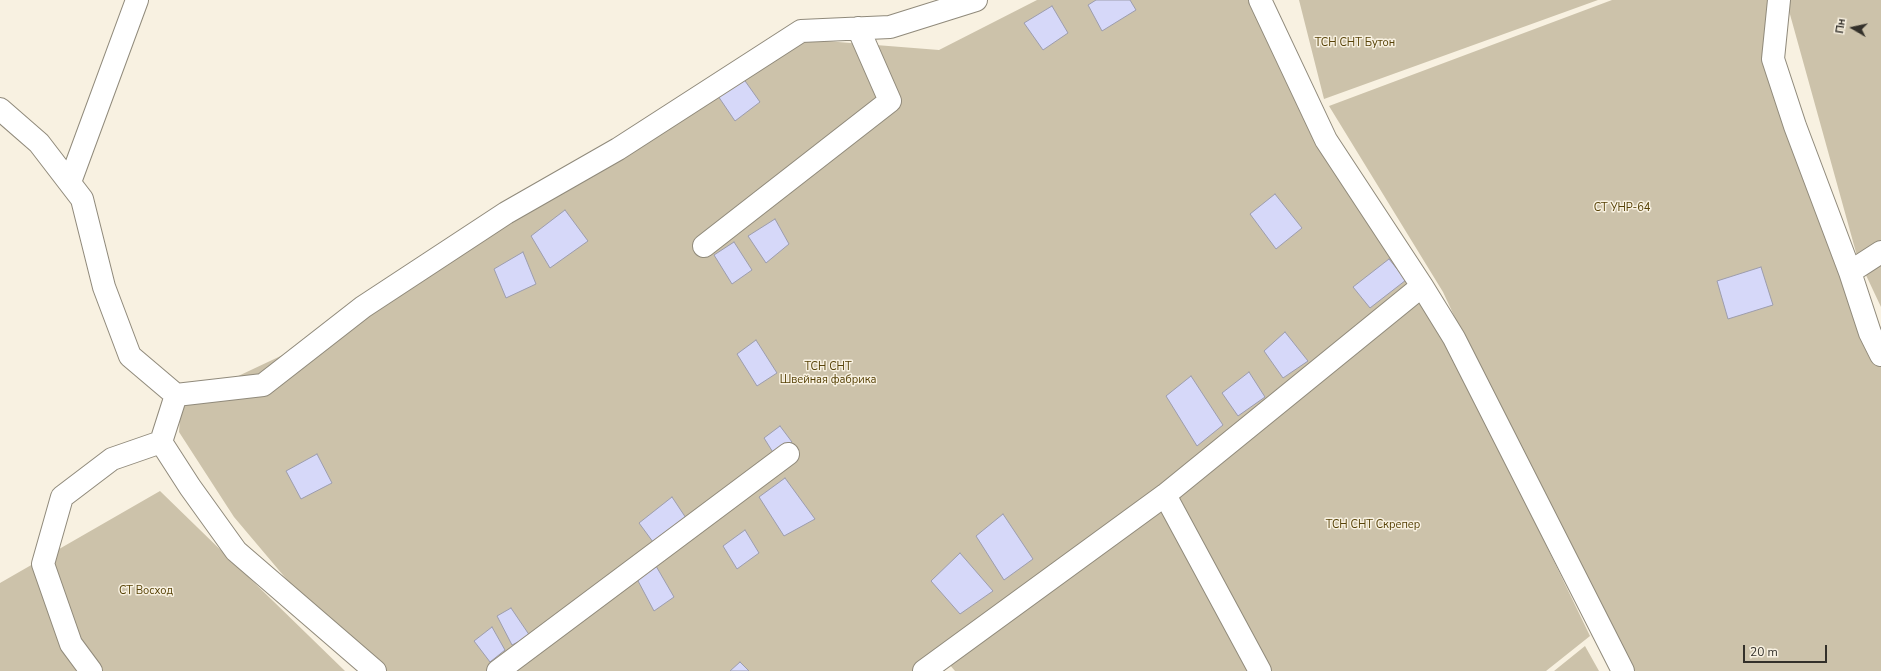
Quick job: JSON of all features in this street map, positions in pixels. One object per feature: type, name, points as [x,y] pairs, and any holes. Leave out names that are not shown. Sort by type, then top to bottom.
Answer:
[{"type":"street","points":[[70,182],[137,0]]},
{"type":"street","points":[[0,109],[39,143],[82,199],[104,287],[130,356],[176,395],[262,385],[363,307],[428,264],[506,213],[618,149],[801,31],[890,27],[976,0]]},
{"type":"street","points":[[1260,0],[1326,140],[1422,286],[1454,338],[1623,671]]},
{"type":"street","points":[[1779,0],[1773,58],[1795,126],[1850,272],[1870,332],[1881,355]]},
{"type":"street","points":[[704,246],[890,101],[858,28]]},
{"type":"street","points":[[1850,272],[1881,252]]},
{"type":"street","points":[[924,671],[1165,495],[1422,286]]},
{"type":"street","points":[[161,442],[176,395]]},
{"type":"street","points":[[91,671],[71,644],[43,564],[62,497],[112,459],[161,442]]},
{"type":"street","points":[[161,442],[190,487],[236,551],[375,671]]},
{"type":"street","points":[[498,671],[788,454]]},
{"type":"street","points":[[1165,495],[1260,671]]},
{"type":"green space","name":"ТСН СНТ Швейная фабрика","points":[[1037,0],[1248,0],[1413,283],[932,671],[364,671],[234,517],[179,432],[181,403],[357,320],[800,39],[939,50]]},
{"type":"green space","name":"ТСН СНТ Бутон","points":[[1299,0],[1598,0],[1324,99]]},
{"type":"green space","name":"СТ УНР-64","points":[[1612,0],[1773,0],[1781,56],[1869,302],[1881,328],[1881,671],[1632,671],[1500,414],[1443,292],[1329,106]]},
{"type":"green space","points":[[1786,0],[1881,0],[1881,307],[1857,256]]},
{"type":"green space","name":"ТСН СНТ Скрепер","points":[[1424,298],[1480,408],[1590,636],[1546,671],[955,671],[949,664]]},
{"type":"green space","name":"СТ Восход","points":[[160,491],[345,671],[0,671],[0,583]]},
{"type":"green space","points":[[1585,646],[1599,671],[1554,671]]},
{"type":"building","points":[[1096,0],[1130,0],[1136,10],[1102,31],[1088,5]]},
{"type":"building","points":[[1052,6],[1068,33],[1043,50],[1024,23]]},
{"type":"building","points":[[743,78],[760,102],[735,121],[718,96]]},
{"type":"building","points":[[1275,194],[1302,228],[1276,249],[1250,214]]},
{"type":"building","points":[[565,210],[588,241],[550,268],[531,236]]},
{"type":"building","points":[[775,219],[789,244],[766,263],[748,236]]},
{"type":"building","points":[[734,242],[752,270],[732,284],[714,255]]},
{"type":"building","points":[[523,252],[536,284],[506,298],[494,269]]},
{"type":"building","points":[[1389,259],[1406,280],[1370,308],[1353,287]]},
{"type":"building","points":[[1761,267],[1773,305],[1728,319],[1717,281]]},
{"type":"building","points":[[1285,332],[1308,361],[1283,378],[1264,351]]},
{"type":"building","points":[[756,340],[777,373],[757,386],[737,354]]},
{"type":"building","points":[[1249,372],[1265,397],[1238,416],[1222,393]]},
{"type":"building","points":[[1191,376],[1223,425],[1197,446],[1166,396]]},
{"type":"building","points":[[780,426],[792,442],[774,454],[764,438]]},
{"type":"building","points":[[317,454],[332,483],[301,499],[286,471]]},
{"type":"building","points":[[785,478],[815,519],[784,536],[759,497]]},
{"type":"building","points":[[672,497],[688,521],[653,542],[639,523]]},
{"type":"building","points":[[1003,514],[1033,559],[1004,580],[976,536]]},
{"type":"building","points":[[745,530],[759,553],[737,569],[723,546]]},
{"type":"building","points":[[960,553],[993,591],[960,614],[931,581]]},
{"type":"building","points":[[656,566],[674,597],[654,611],[637,579]]},
{"type":"building","points":[[511,608],[530,636],[512,645],[497,616]]},
{"type":"building","points":[[492,627],[505,650],[490,662],[474,641]]},
{"type":"building","points":[[740,662],[749,671],[730,671]]}]
